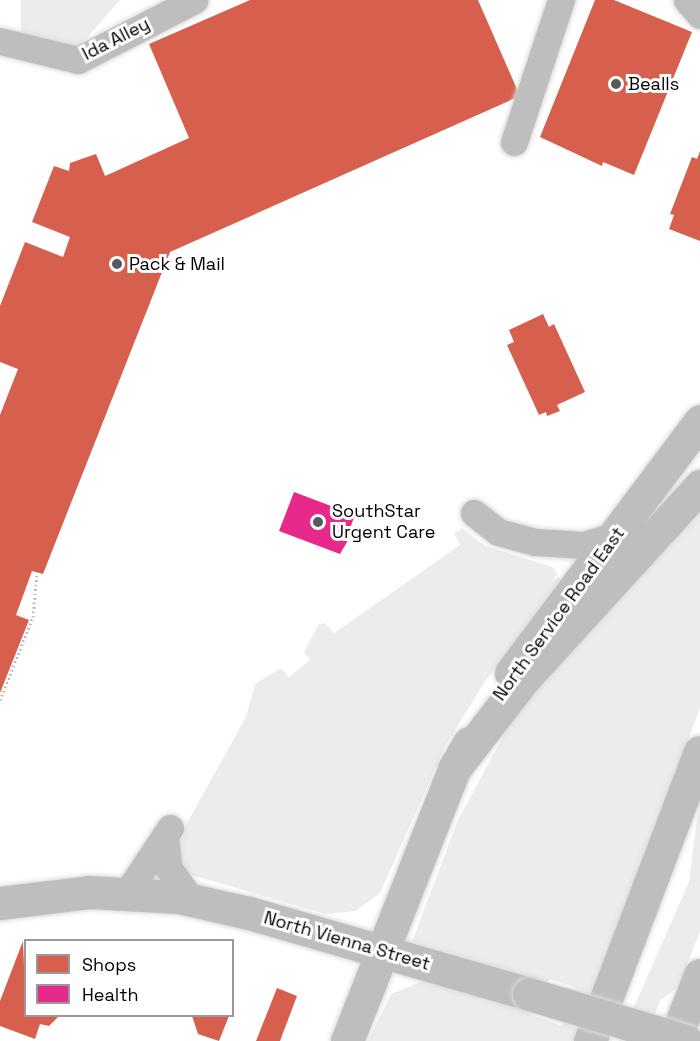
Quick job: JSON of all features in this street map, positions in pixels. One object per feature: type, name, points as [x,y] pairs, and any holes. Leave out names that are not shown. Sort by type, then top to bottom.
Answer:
[{"type":"main road","name":"North Service Road East","points":[[347,1041],[454,769],[511,674],[619,534],[700,422]]},
{"type":"main road","points":[[454,769],[552,647],[700,486]]},
{"type":"main road","points":[[590,1041],[700,752]]},
{"type":"main road","name":"North Vienna Street","points":[[0,903],[89,892],[127,893],[191,900],[382,951],[686,1041]]},
{"type":"main road","points":[[674,1041],[700,975]]},
{"type":"lane","name":"Ida Alley","points":[[0,41],[78,60],[194,0]]},
{"type":"lane","points":[[514,142],[561,0]]},
{"type":"lane","points":[[687,0],[700,15]]},
{"type":"lane","points":[[474,513],[498,531],[536,542],[584,545],[619,534]]},
{"type":"lane","points":[[536,542],[557,558],[572,577],[565,605]]},
{"type":"lane","points":[[127,893],[167,833],[168,869],[191,900]]},
{"type":"path","points":[[0,700],[33,617],[37,572]]},
{"type":"shaded area","points":[[21,0],[120,0],[78,48],[21,36]]},
{"type":"shaded area","points":[[700,500],[700,708],[574,1041],[368,1041],[391,994],[426,980],[508,1002],[507,1006],[562,1026],[576,987],[549,979],[548,983],[412,942],[458,820],[518,709]]},
{"type":"shaded area","points":[[462,528],[485,546],[552,567],[558,574],[551,581],[559,577],[560,580],[484,683],[445,746],[380,893],[356,911],[325,914],[188,874],[181,863],[178,844],[184,835],[181,834],[246,717],[255,684],[281,668],[289,677],[310,660],[304,652],[318,625],[324,623],[334,633],[460,545],[454,533]]},
{"type":"shaded area","points":[[700,796],[700,931],[679,986],[660,1001],[645,1041],[619,1041],[689,882]]},
{"type":"building: Shops","points":[[250,0],[478,0],[520,96],[170,252],[43,574],[32,571],[16,615],[29,620],[0,693],[0,415],[18,369],[0,362],[0,306],[25,242],[63,257],[70,237],[32,222],[54,166],[69,171],[70,163],[96,154],[105,176],[189,138],[149,44]]},
{"type":"building: Shops","name":"Bealls","points":[[595,0],[614,0],[692,32],[634,175],[603,162],[602,166],[540,137]]},
{"type":"building: Shops","points":[[700,151],[700,241],[669,229],[674,215],[670,214],[692,157],[697,159]]},
{"type":"building: Shops","points":[[543,314],[549,327],[554,324],[585,392],[557,405],[560,411],[547,416],[546,412],[539,415],[507,345],[514,342],[509,330]]},
{"type":"building: Shops","points":[[23,941],[24,1017],[58,1017],[49,1026],[40,1024],[35,1039],[0,1026],[0,1001]]},
{"type":"building: Shops","points":[[277,988],[297,996],[280,1041],[256,1041]]},
{"type":"building: Shops","points":[[192,1017],[229,1017],[219,1041],[198,1034]]},
{"type":"building: Health","name":"SouthStar Urgent Care","points":[[294,492],[355,515],[350,528],[354,530],[340,554],[279,531]]},
{"type":"place","name":"Bealls","points":[[616,84]]},
{"type":"place","name":"Pack & Mail","points":[[117,264]]},
{"type":"place","name":"SouthStar Urgent Care","points":[[318,522]]}]
